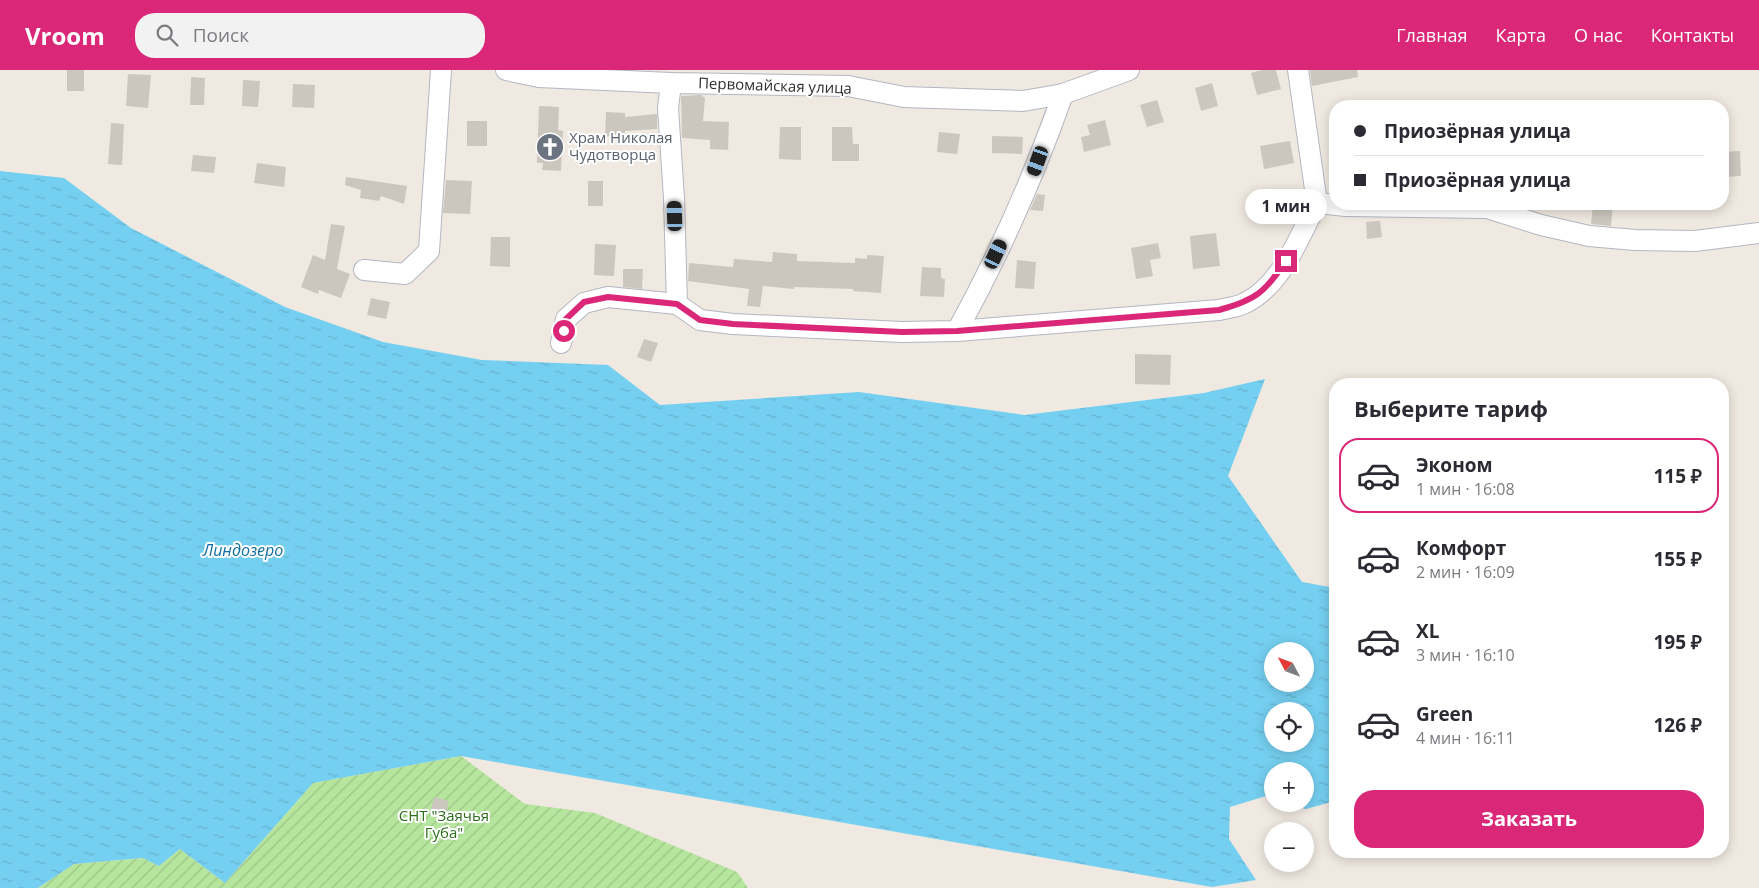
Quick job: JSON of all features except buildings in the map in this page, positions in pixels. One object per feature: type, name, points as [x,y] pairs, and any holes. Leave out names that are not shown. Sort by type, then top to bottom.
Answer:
[{"type":"street","points":[[364,270],[405,274],[429,251],[441,70]]},
{"type":"street","name":"Первомайская улица","points":[[506,70],[539,77],[630,75],[671,83],[847,78],[904,97],[967,101],[1023,101],[1063,94],[1129,70]]},
{"type":"street","points":[[562,343],[566,319],[584,302],[608,297],[677,304],[700,320],[733,324],[902,332],[957,331],[1219,310],[1245,303],[1269,286],[1286,261],[1317,203],[1298,70]]},
{"type":"street","points":[[671,83],[668,108],[674,198],[677,304]]},
{"type":"street","points":[[957,331],[981,288],[1033,176],[1063,94]]},
{"type":"street","points":[[1317,203],[1329,204]]},
{"type":"street","points":[[1493,210],[1541,225],[1589,236],[1635,240],[1695,242],[1759,233]]},
{"type":"green space","name":"СНТ \"Заячья Губа\"","points":[[461,756],[525,804],[595,813],[737,872],[748,888],[38,888],[74,864],[144,858],[159,866],[180,849],[225,883],[313,783]]},
{"type":"water","name":"Линдозеро","points":[[0,171],[64,178],[131,228],[285,307],[383,342],[482,360],[608,365],[660,405],[859,392],[1025,415],[1204,393],[1265,379],[1228,476],[1302,582],[1329,587],[1329,803],[1314,807],[1314,762],[1264,762],[1264,797],[1230,807],[1229,839],[1256,880],[1212,887],[461,756],[313,783],[225,883],[180,849],[159,866],[143,858],[74,864],[38,888],[0,888]]},
{"type":"place","name":"Храм Николая Чудотворца","points":[[550,147]]},
{"type":"route","points":[[564,331],[566,319],[584,302],[608,297],[677,304],[700,320],[733,324],[823,326],[902,332],[957,331],[1219,310],[1245,303],[1269,286],[1286,261]]}]
